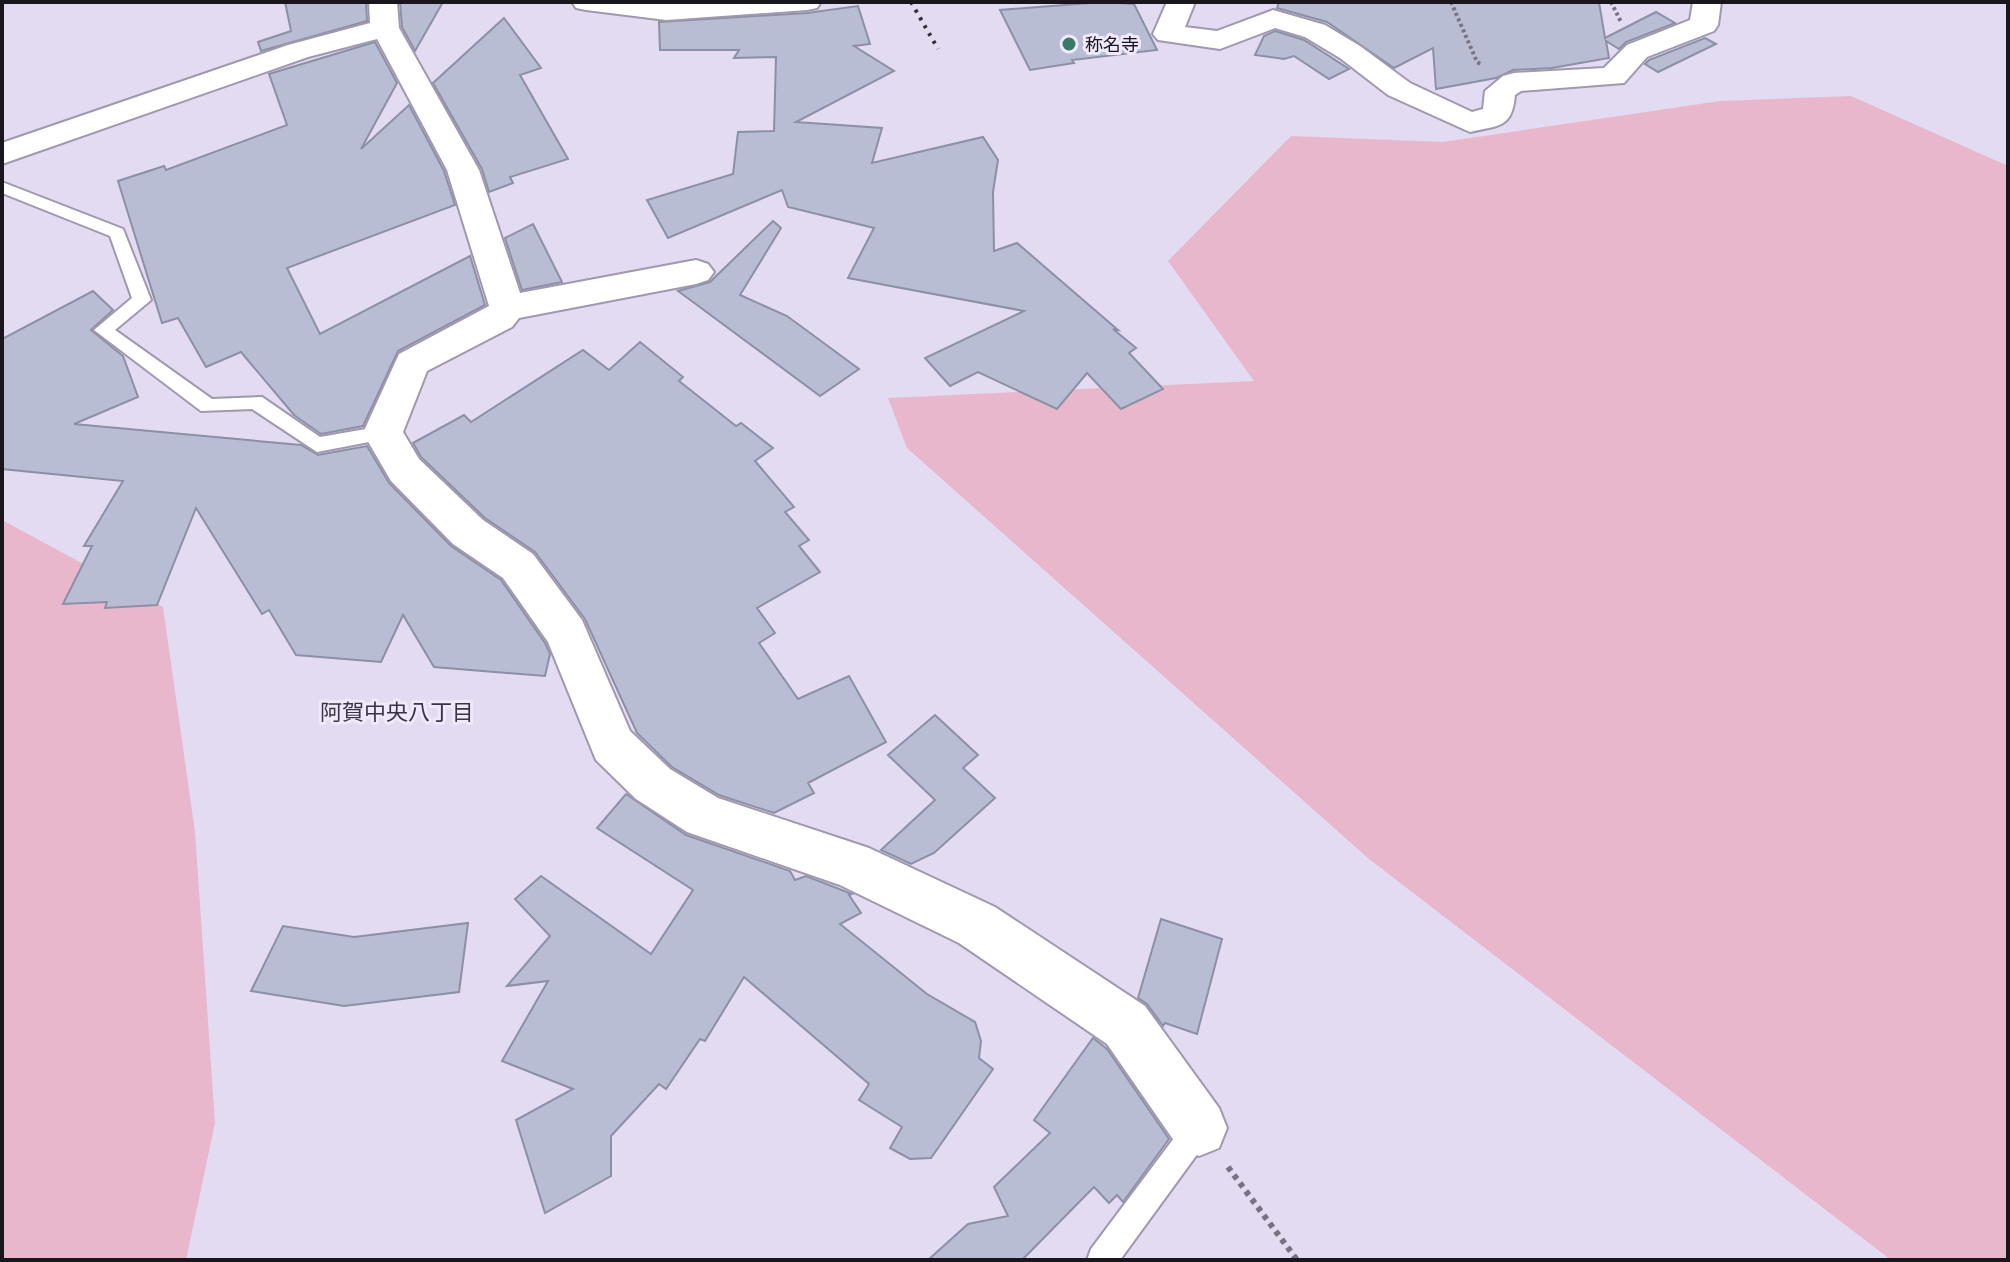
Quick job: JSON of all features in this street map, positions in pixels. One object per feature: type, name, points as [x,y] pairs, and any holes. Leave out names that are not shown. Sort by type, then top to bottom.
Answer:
[{"type":"street","points":[[586,2],[666,11],[807,2]]},
{"type":"street","points":[[1181,2],[1168,34],[1220,40],[1273,19],[1315,31],[1350,52],[1399,89],[1470,123],[1498,114],[1500,91],[1514,82],[1613,77],[1637,51],[1704,25],[1707,2]]},
{"type":"street","points":[[2,154],[298,51],[384,15],[463,170],[507,308]]},
{"type":"street","points":[[696,272],[507,308],[499,318],[412,363],[383,433],[405,470],[457,522],[518,566],[566,633],[613,745],[653,784],[704,816],[851,865],[977,925],[1126,1025],[1199,1128]]},
{"type":"lane","points":[[2,187],[117,233],[142,300],[103,330],[208,406],[255,402],[317,445],[383,433]]},
{"type":"lane","points":[[1102,1260],[1199,1128]]},
{"type":"path","points":[[1451,2],[1477,62],[1514,82]]},
{"type":"path","points":[[1199,1128],[1297,1260]]},
{"type":"shaded area","points":[[1851,96],[2008,166],[2008,1260],[1891,1260],[1369,859],[907,448],[888,398],[1254,381],[1168,261],[1291,136],[1443,142],[1720,101]]},
{"type":"shaded area","points":[[2,520],[163,607],[195,832],[215,1123],[186,1260],[2,1260]]},
{"type":"building","points":[[285,2],[366,2],[367,21],[261,51],[258,42],[291,31]]},
{"type":"building","points":[[400,2],[443,2],[415,51],[402,27]]},
{"type":"building","points":[[1103,2],[1134,4],[1157,50],[1072,60],[1074,63],[1030,70],[1000,10]]},
{"type":"building","points":[[1279,2],[1599,2],[1605,38],[1656,12],[1675,23],[1626,42],[1619,49],[1606,41],[1609,58],[1552,68],[1513,70],[1496,78],[1436,89],[1433,48],[1394,68],[1327,22],[1277,8]]},
{"type":"building","points":[[858,6],[870,44],[854,46],[894,71],[796,122],[882,128],[872,163],[983,137],[998,160],[993,192],[994,251],[1017,243],[1136,348],[1129,353],[1163,389],[1121,409],[1087,373],[1057,409],[978,372],[950,386],[925,358],[1024,311],[848,278],[874,228],[788,207],[782,190],[668,238],[647,200],[733,174],[738,132],[774,131],[776,57],[734,58],[739,50],[660,50],[659,22],[807,13]]},
{"type":"building","points":[[504,18],[541,68],[520,75],[568,159],[510,177],[513,183],[489,192],[482,169],[433,83]]},
{"type":"building","points":[[1275,31],[1304,40],[1349,69],[1329,79],[1294,56],[1284,59],[1255,55],[1264,36]]},
{"type":"building","points":[[1705,38],[1716,44],[1658,72],[1645,64],[1649,60]]},
{"type":"building","points":[[375,42],[397,83],[361,149],[409,105],[444,171],[455,205],[287,268],[320,334],[470,256],[485,305],[398,351],[363,426],[321,434],[294,415],[241,352],[206,367],[178,318],[162,323],[118,181],[164,166],[166,170],[287,125],[269,74]]},
{"type":"building","points":[[773,221],[781,228],[740,295],[787,316],[859,369],[820,396],[678,291],[710,282]]},
{"type":"building","points":[[533,224],[562,282],[522,290],[505,238]]},
{"type":"building","points":[[93,291],[113,310],[91,330],[123,356],[138,397],[74,424],[301,445],[318,455],[367,446],[389,483],[451,546],[501,580],[545,643],[550,654],[545,676],[434,667],[403,615],[381,662],[296,655],[269,610],[262,614],[196,508],[157,605],[105,608],[107,602],[63,604],[92,546],[84,546],[123,481],[2,469],[2,339]]},
{"type":"building","points":[[640,342],[683,377],[679,381],[736,426],[741,423],[773,448],[755,461],[794,507],[785,512],[809,540],[799,546],[820,572],[757,608],[775,633],[759,643],[798,699],[849,676],[886,742],[808,783],[814,793],[774,813],[719,795],[672,767],[637,733],[585,619],[535,552],[485,518],[421,457],[413,443],[464,415],[471,422],[583,350],[609,370]]},
{"type":"building","points":[[935,715],[978,755],[963,768],[995,798],[934,853],[911,864],[881,850],[935,800],[888,755]]},
{"type":"building","points":[[626,794],[686,835],[790,871],[795,880],[806,876],[852,894],[849,895],[861,913],[840,924],[927,994],[975,1022],[981,1041],[979,1058],[993,1069],[931,1158],[910,1159],[890,1148],[902,1127],[859,1100],[869,1084],[744,977],[705,1041],[700,1039],[666,1089],[659,1084],[611,1136],[611,1176],[545,1213],[516,1120],[573,1089],[502,1061],[548,981],[507,986],[550,936],[515,899],[541,876],[651,954],[693,890],[597,828]]},
{"type":"building","points":[[1161,919],[1222,939],[1197,1034],[1165,1023],[1163,1026],[1147,1004],[1138,998]]},
{"type":"building","points":[[468,923],[459,992],[344,1006],[251,991],[283,926],[354,937]]},
{"type":"building","points":[[1093,1038],[1107,1049],[1169,1139],[1123,1202],[1117,1195],[1109,1203],[1094,1187],[1022,1260],[928,1260],[968,1224],[1008,1216],[994,1187],[1050,1133],[1034,1120]]},
{"type":"railway","points":[[911,2],[938,49]]},
{"type":"place","name":"称名寺","points":[[1069,44]]},
{"type":"district","name":"阿賀中央八丁目","points":[[397,712]]}]
